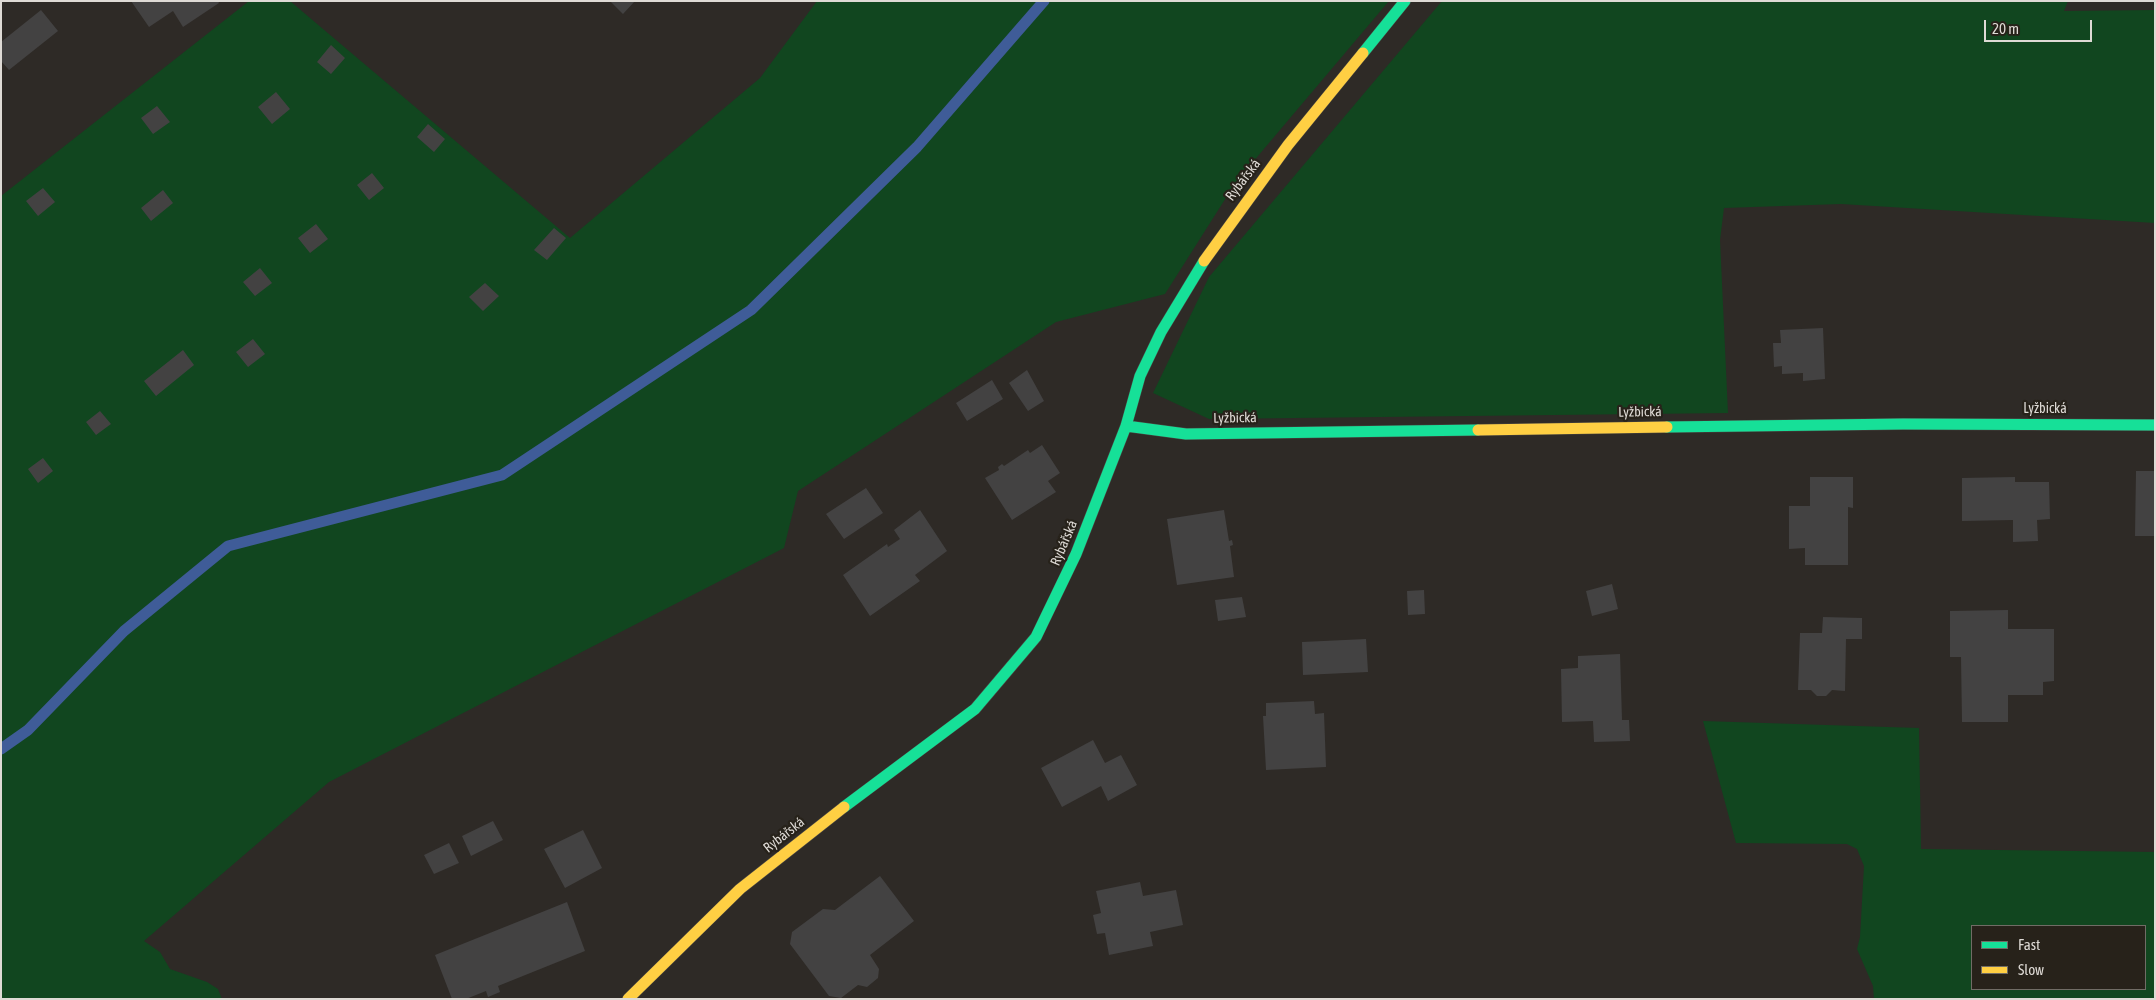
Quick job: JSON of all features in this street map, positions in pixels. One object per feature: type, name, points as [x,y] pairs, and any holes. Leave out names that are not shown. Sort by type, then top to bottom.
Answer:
[{"type":"street","name":"Rybářská","points":[[628,999],[740,889],[850,802],[975,709],[1036,637],[1076,554],[1126,426],[1140,376],[1161,332],[1215,243],[1288,145],[1405,1]]},
{"type":"street","name":"Lyžbická","points":[[1126,426],[1186,434],[1864,424],[2155,425]]},
{"type":"green space","points":[[249,1],[290,1],[570,238],[760,78],[817,1],[1389,1],[1236,182],[1165,294],[1056,322],[798,491],[784,548],[329,782],[144,941],[160,952],[170,969],[207,982],[218,989],[222,999],[1,999],[1,196]]},
{"type":"green space","points":[[1442,1],[2068,1],[2064,11],[2155,10],[2155,223],[1841,204],[1724,208],[1720,240],[1728,413],[1209,419],[1153,393],[1209,277]]},
{"type":"green space","points":[[1703,721],[1919,728],[1921,849],[2155,852],[2155,999],[1874,999],[1873,986],[1857,949],[1860,937],[1864,866],[1857,849],[1847,844],[1736,843]]},
{"type":"building","points":[[131,1],[218,1],[219,3],[183,27],[173,11],[149,27]]},
{"type":"building","points":[[610,1],[635,1],[623,14]]},
{"type":"building","points":[[41,10],[58,31],[9,70],[1,61],[1,42]]},
{"type":"building","points":[[331,45],[345,58],[331,74],[317,62]]},
{"type":"building","points":[[276,92],[290,109],[272,124],[258,107]]},
{"type":"building","points":[[157,106],[170,122],[153,134],[141,118]]},
{"type":"building","points":[[428,124],[445,139],[434,152],[417,137]]},
{"type":"building","points":[[372,173],[384,188],[369,200],[357,185]]},
{"type":"building","points":[[43,188],[55,202],[38,216],[26,201]]},
{"type":"building","points":[[163,190],[173,203],[151,221],[141,208]]},
{"type":"building","points":[[316,224],[328,239],[310,253],[298,238]]},
{"type":"building","points":[[554,228],[566,238],[547,260],[534,250]]},
{"type":"building","points":[[260,268],[272,283],[255,296],[243,282]]},
{"type":"building","points":[[485,283],[499,296],[483,311],[469,297]]},
{"type":"building","points":[[1823,328],[1825,379],[1803,381],[1803,373],[1782,374],[1782,366],[1774,367],[1773,343],[1781,343],[1780,330]]},
{"type":"building","points":[[253,339],[265,354],[248,367],[236,352]]},
{"type":"building","points":[[183,350],[194,365],[156,396],[144,381]]},
{"type":"building","points":[[1027,370],[1044,401],[1028,411],[1009,383]]},
{"type":"building","points":[[992,380],[1003,399],[967,421],[956,403]]},
{"type":"building","points":[[100,411],[111,424],[96,435],[86,422]]},
{"type":"building","points":[[1042,445],[1060,473],[1048,481],[1056,492],[1012,520],[985,478],[999,470],[998,467],[1002,464],[1004,466],[1028,450],[1030,453]]},
{"type":"building","points":[[43,458],[53,471],[38,483],[28,469]]},
{"type":"building","points":[[2136,471],[2155,471],[2155,536],[2135,536]]},
{"type":"building","points":[[1810,477],[1853,477],[1853,508],[1848,507],[1848,565],[1805,565],[1805,548],[1789,549],[1789,506],[1810,506]]},
{"type":"building","points":[[2015,477],[2015,482],[2049,482],[2050,519],[2037,520],[2038,541],[2013,542],[2013,520],[1962,521],[1962,478]]},
{"type":"building","points":[[866,488],[883,513],[844,539],[826,514]]},
{"type":"building","points":[[920,510],[947,551],[915,575],[920,581],[870,616],[843,575],[887,544],[888,547],[900,539],[894,530]]},
{"type":"building","points":[[1224,510],[1229,541],[1232,540],[1233,545],[1230,546],[1234,577],[1177,585],[1167,519]]},
{"type":"building","points":[[1612,584],[1618,609],[1592,616],[1586,591]]},
{"type":"building","points":[[1424,590],[1425,614],[1408,615],[1407,591]]},
{"type":"building","points":[[1242,597],[1246,617],[1218,621],[1215,600]]},
{"type":"building","points":[[2008,610],[2008,629],[2054,629],[2054,681],[2043,682],[2043,695],[2008,695],[2008,722],[1962,722],[1961,657],[1950,657],[1950,611]]},
{"type":"building","points":[[1823,617],[1862,618],[1862,639],[1846,639],[1845,691],[1832,690],[1826,696],[1817,696],[1811,690],[1798,690],[1800,633],[1822,633]]},
{"type":"building","points":[[1366,639],[1368,672],[1303,675],[1302,642]]},
{"type":"building","points":[[1620,654],[1622,720],[1629,720],[1630,741],[1594,742],[1593,721],[1562,722],[1561,669],[1578,668],[1578,656]]},
{"type":"building","points":[[1314,701],[1315,714],[1324,713],[1326,767],[1266,770],[1263,716],[1266,716],[1266,703]]},
{"type":"building","points":[[1093,740],[1105,763],[1121,755],[1137,785],[1108,801],[1101,786],[1062,807],[1041,768]]},
{"type":"building","points":[[493,821],[503,840],[471,856],[462,836]]},
{"type":"building","points":[[583,830],[602,868],[565,888],[544,849]]},
{"type":"building","points":[[449,843],[459,863],[434,874],[424,855]]},
{"type":"building","points":[[880,876],[914,921],[870,955],[879,969],[878,978],[867,987],[858,985],[841,998],[829,996],[790,944],[792,932],[823,909],[835,910]]},
{"type":"building","points":[[1140,882],[1143,896],[1176,890],[1183,925],[1150,932],[1153,946],[1109,955],[1105,933],[1097,934],[1093,915],[1101,913],[1096,891]]},
{"type":"building","points":[[567,902],[585,951],[498,986],[500,992],[488,997],[486,991],[466,999],[452,999],[435,955]]},
{"type":"waterway","points":[[1,749],[28,730],[124,631],[228,546],[502,475],[751,310],[917,147],[1044,1]]},
{"type":"traffic: fast","points":[[1363,53],[1405,1]]},
{"type":"traffic: fast","points":[[844,807],[975,709],[1036,637],[1076,554],[1126,426],[1140,376],[1161,332],[1204,261]]},
{"type":"traffic: fast","points":[[1667,427],[1903,424],[2155,425]]},
{"type":"traffic: fast","points":[[1126,426],[1186,434],[1478,430]]},
{"type":"traffic: slow","points":[[1204,261],[1288,145],[1363,53]]},
{"type":"traffic: slow","points":[[1478,430],[1667,427]]},
{"type":"traffic: slow","points":[[628,999],[740,889],[844,807]]}]
